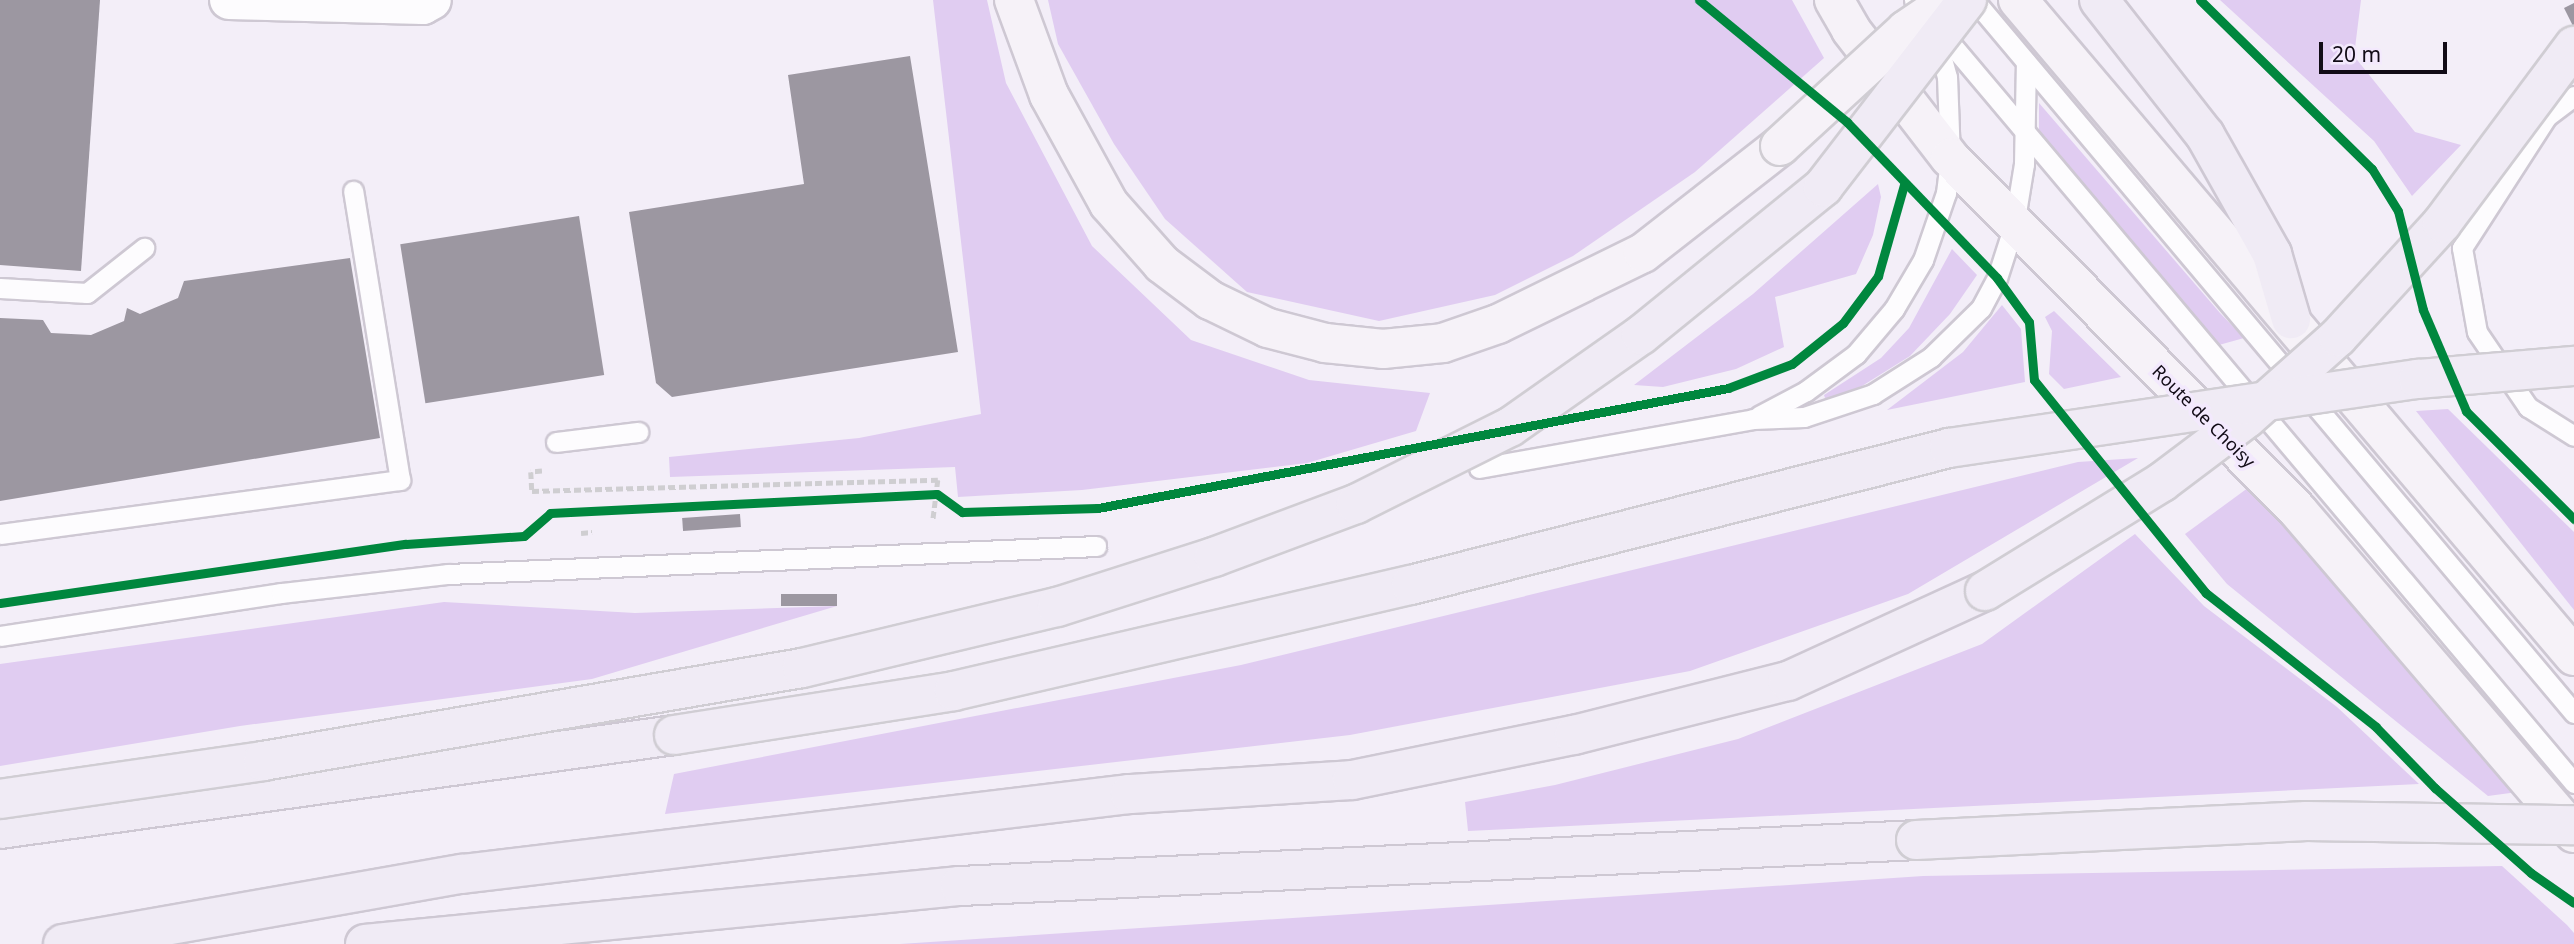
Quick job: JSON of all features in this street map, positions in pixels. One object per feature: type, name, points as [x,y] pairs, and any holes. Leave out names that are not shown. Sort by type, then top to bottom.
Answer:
[{"type":"highway","points":[[0,799],[263,761],[802,668],[1057,607],[1214,557],[1356,504],[1510,427],[1641,335],[1823,187],[1967,0]]},
{"type":"highway","points":[[2099,0],[2205,135],[2272,254],[2291,319]]},
{"type":"highway","points":[[63,944],[462,874],[1130,794],[1352,780],[1574,736],[1788,681],[1985,591],[2162,482],[2246,418],[2337,337],[2442,223],[2574,46]]},
{"type":"highway","points":[[0,829],[954,691],[1411,585],[1949,448],[2418,379],[2574,366]]},
{"type":"highway","points":[[365,944],[960,886],[2307,821],[2574,825]]},
{"type":"main road","points":[[1014,0],[1049,95],[1108,204],[1162,264],[1210,300],[1268,328],[1325,343],[1383,349],[1443,343],[1498,324],[1643,253],[1780,146],[1906,30],[1941,11]]},
{"type":"main road","name":"Route de Choisy","points":[[1824,0],[1843,15],[1950,158],[2298,511],[2574,833]]},
{"type":"main road","points":[[2018,0],[2223,246],[2291,319],[2574,656]]},
{"type":"street","points":[[239,1],[423,5],[432,0]]},
{"type":"lane","points":[[1914,0],[1941,11],[2025,135],[2574,783]]},
{"type":"lane","points":[[1974,0],[2574,713]]},
{"type":"lane","points":[[1753,419],[1830,376],[1856,354],[1894,309],[1923,260],[1946,193],[1950,158],[1941,11]]},
{"type":"lane","points":[[1479,468],[1753,419],[1804,417],[1841,407],[1902,378],[1931,357],[1980,308],[1997,278],[2014,225],[2025,135],[2026,62]]},
{"type":"lane","points":[[2574,96],[2547,116],[2462,248],[2477,332],[2528,407],[2574,436]]},
{"type":"lane","points":[[0,534],[400,480],[353,191]]},
{"type":"lane","points":[[0,288],[87,293],[144,248]]},
{"type":"lane","points":[[556,442],[638,432]]},
{"type":"lane","points":[[0,636],[318,588],[448,573],[1096,546]]},
{"type":"path","points":[[545,471],[531,472],[532,491],[938,480],[934,520]]},
{"type":"path","points":[[581,533],[592,532]]},
{"type":"shaded area","points":[[933,0],[987,0],[1006,83],[1092,246],[1191,340],[1309,380],[1430,393],[1416,431],[1307,463],[1082,490],[958,497],[955,467],[670,477],[669,457],[859,438],[981,414]]},
{"type":"shaded area","points":[[1048,0],[1792,0],[1824,58],[1695,172],[1573,256],[1495,295],[1379,321],[1247,292],[1165,219],[1114,144],[1058,44]]},
{"type":"shaded area","points":[[2220,0],[2361,0],[2354,56],[2415,132],[2461,145],[2412,196],[2374,141]]},
{"type":"shaded area","points":[[2039,103],[2244,338],[2219,345],[2039,132]]},
{"type":"shaded area","points":[[1878,184],[1881,197],[1873,235],[1856,274],[1775,297],[1784,347],[1736,369],[1663,387],[1634,385],[1753,294]]},
{"type":"shaded area","points":[[1952,249],[1977,275],[1950,314],[1910,356],[1862,386],[1826,401],[1824,395],[1881,358],[1909,328]]},
{"type":"shaded area","points":[[2002,305],[2021,329],[2025,382],[1887,410],[1963,352]]},
{"type":"shaded area","points":[[2054,311],[2121,377],[2064,389],[2049,374],[2052,331],[2045,317]]},
{"type":"shaded area","points":[[2448,409],[2574,532],[2574,610],[2416,411]]},
{"type":"shaded area","points":[[2138,458],[1908,594],[1690,671],[1350,735],[665,814],[674,774],[1241,665],[2078,462]]},
{"type":"shaded area","points":[[2256,482],[2525,791],[2488,796],[2227,584],[2185,534]]},
{"type":"shaded area","points":[[2135,534],[2204,606],[2337,707],[2419,784],[1468,831],[1465,802],[1555,785],[1738,739],[1982,644]]},
{"type":"shaded area","points":[[444,602],[635,613],[837,606],[592,679],[240,726],[0,766],[0,664]]},
{"type":"shaded area","points":[[2502,866],[2567,925],[2574,933],[2574,944],[900,944],[1923,876]]},
{"type":"building","points":[[0,0],[100,0],[81,271],[0,265]]},
{"type":"building","points":[[2574,3],[2574,28],[2564,8]]},
{"type":"building","points":[[910,56],[958,352],[672,397],[656,383],[629,212],[804,184],[788,75]]},
{"type":"building","points":[[579,216],[604,375],[425,403],[400,244]]},
{"type":"building","points":[[350,258],[380,438],[0,501],[0,318],[43,320],[51,333],[91,335],[124,321],[127,308],[140,314],[178,298],[184,281]]},
{"type":"building","points":[[740,514],[741,527],[683,531],[682,518]]},
{"type":"building","points":[[781,594],[837,594],[837,606],[781,606]]},
{"type":"cycle path","points":[[1699,0],[1847,122],[1997,278],[2029,322],[2034,380],[2206,593],[2376,727],[2435,788],[2531,873],[2574,903]]},
{"type":"cycle path","points":[[2200,0],[2372,169],[2398,211],[2423,310],[2466,411],[2574,519]]},
{"type":"cycle path","points":[[0,603],[406,544],[524,536],[550,513],[937,494],[962,512],[1098,508],[1728,388],[1792,364],[1843,323],[1878,276],[1904,185]]}]
